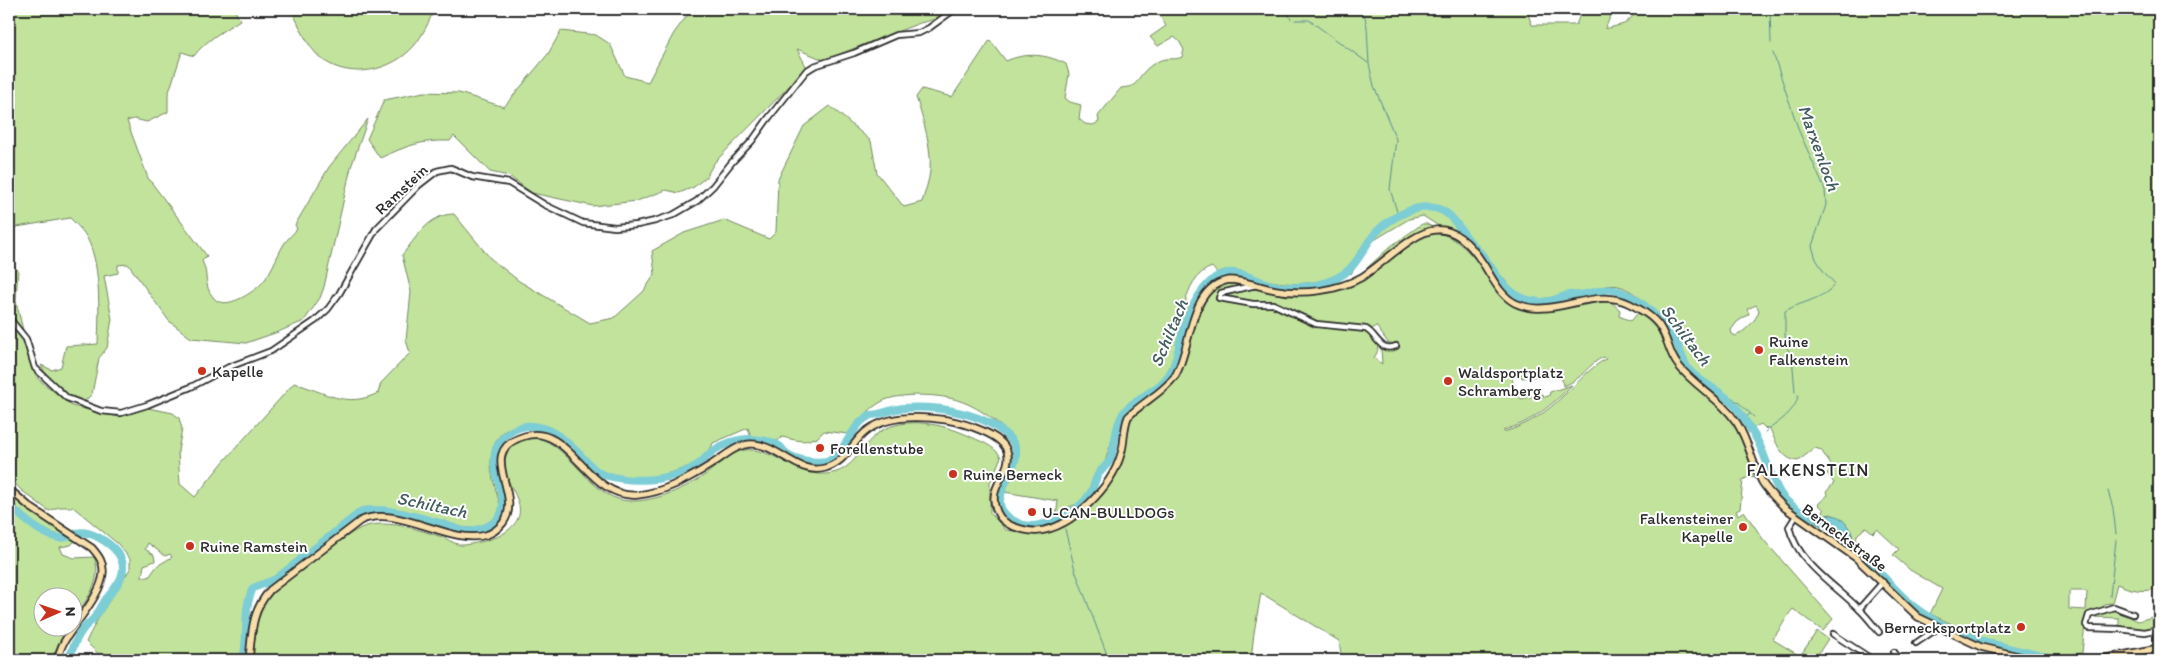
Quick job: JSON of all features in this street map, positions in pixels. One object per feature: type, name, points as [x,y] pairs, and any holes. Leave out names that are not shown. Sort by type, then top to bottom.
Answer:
[{"type":"main road","name":"Berneckstraße","points":[[249,660],[254,615],[259,603],[270,590],[360,521],[369,517],[385,516],[474,538],[492,533],[506,519],[510,506],[508,491],[501,473],[500,457],[508,444],[524,436],[545,437],[555,441],[574,456],[600,484],[615,492],[638,495],[676,484],[730,452],[746,445],[768,447],[794,463],[814,469],[823,469],[844,458],[859,438],[876,424],[899,419],[948,420],[992,435],[1004,445],[1008,454],[1008,461],[996,487],[994,498],[996,511],[1003,521],[1008,525],[1025,530],[1038,531],[1064,524],[1080,513],[1113,471],[1122,452],[1128,417],[1155,395],[1174,376],[1183,354],[1191,323],[1207,294],[1222,281],[1241,281],[1295,292],[1312,292],[1348,283],[1377,267],[1418,235],[1436,229],[1446,230],[1462,239],[1474,250],[1504,295],[1521,306],[1546,308],[1595,299],[1610,299],[1629,304],[1646,314],[1660,326],[1677,364],[1692,380],[1724,406],[1736,422],[1747,442],[1762,482],[1775,499],[1856,558],[1911,611],[1938,628],[1981,647],[2035,660]]},
{"type":"main road","points":[[9,489],[30,507],[92,548],[100,558],[103,574],[98,588],[62,644],[57,660]]},
{"type":"main road","points":[[2099,660],[2157,650]]},
{"type":"street","name":"Ramstein","points":[[9,318],[26,339],[35,368],[67,398],[101,411],[121,413],[147,405],[192,387],[229,367],[271,351],[315,321],[339,294],[376,229],[420,185],[437,171],[451,168],[472,177],[509,183],[546,206],[583,224],[615,227],[655,221],[673,215],[697,201],[713,186],[752,141],[806,71],[814,66],[854,53],[896,35],[919,33],[955,9]]},
{"type":"street","points":[[1256,285],[1221,293],[1219,298],[1253,304],[1273,304],[1316,324],[1366,329],[1371,332],[1381,345],[1390,348],[1396,346]]},
{"type":"street","points":[[1796,516],[1789,527],[1795,544],[1820,575],[1859,609],[1879,632]]},
{"type":"street","points":[[1859,609],[1883,582]]},
{"type":"street","points":[[2133,614],[2112,607],[2089,615],[2086,625],[2089,628],[2145,632],[2159,629]]},
{"type":"street","points":[[1916,643],[1938,628]]},
{"type":"street","points":[[1834,634],[1873,660]]},
{"type":"street","points":[[1894,652],[1900,660]]},
{"type":"green space","points":[[9,9],[234,9],[240,20],[209,40],[194,56],[182,52],[168,95],[168,112],[147,122],[134,119],[127,121],[148,178],[207,256],[202,261],[208,288],[217,301],[223,303],[242,298],[262,283],[284,244],[297,229],[295,225],[329,167],[368,119],[351,167],[324,287],[320,298],[304,321],[246,343],[191,338],[169,321],[128,264],[118,265],[118,273],[104,276],[112,319],[107,348],[99,358],[92,394],[84,402],[58,388],[48,378],[41,365],[52,370],[61,367],[66,346],[98,344],[99,302],[97,271],[90,244],[84,233],[70,218],[11,228],[9,232]]},
{"type":"green space","points":[[291,9],[434,9],[420,37],[405,55],[383,67],[358,71],[334,66],[317,55],[304,36]]},
{"type":"green space","points":[[692,9],[959,9],[953,15],[920,23],[824,60],[797,49],[807,68],[714,163],[706,177],[694,187],[679,193],[666,190],[637,201],[593,206],[532,193],[509,176],[490,172],[454,136],[450,141],[414,145],[380,158],[367,139],[384,100],[424,92],[459,93],[504,107],[548,54],[561,31],[596,35],[610,44],[625,76],[648,82],[674,33]]},
{"type":"green space","points":[[1156,9],[1526,9],[1532,25],[1576,25],[1582,9],[1610,9],[1611,15],[1605,29],[1624,24],[1641,9],[2159,9],[2159,588],[2138,590],[2117,584],[2112,603],[2104,604],[2104,609],[2086,614],[2082,653],[2056,656],[1991,642],[1930,614],[1942,589],[1910,570],[1893,555],[1899,549],[1877,529],[1873,533],[1866,527],[1857,535],[1855,545],[1851,531],[1831,514],[1822,516],[1824,510],[1818,504],[1828,495],[1826,492],[1834,483],[1827,473],[1833,468],[1821,450],[1815,448],[1798,461],[1787,457],[1779,448],[1769,427],[1766,429],[1761,424],[1753,428],[1736,407],[1738,405],[1733,398],[1693,371],[1684,359],[1675,335],[1644,301],[1629,290],[1612,285],[1581,293],[1566,293],[1541,299],[1523,295],[1507,283],[1489,259],[1464,232],[1461,235],[1440,227],[1423,216],[1409,219],[1371,242],[1351,274],[1344,270],[1324,280],[1280,283],[1233,270],[1217,273],[1212,267],[1201,273],[1186,298],[1185,304],[1191,308],[1180,334],[1170,370],[1156,387],[1121,411],[1105,462],[1081,503],[1069,507],[1062,517],[1056,517],[1058,501],[1004,492],[1018,460],[1018,449],[1015,442],[994,420],[976,408],[942,397],[909,395],[881,402],[863,416],[848,434],[824,431],[816,439],[802,441],[782,437],[776,442],[751,437],[748,428],[713,443],[704,457],[689,466],[671,473],[640,478],[609,475],[591,463],[565,437],[541,426],[518,425],[508,429],[499,436],[494,447],[491,461],[492,473],[501,510],[494,519],[481,526],[465,528],[400,510],[373,508],[360,510],[273,577],[252,586],[245,605],[244,641],[241,660],[105,660],[86,642],[101,614],[130,569],[130,559],[118,544],[73,507],[59,507],[49,511],[21,490],[9,477],[9,263],[18,270],[16,301],[29,355],[37,378],[72,406],[119,417],[148,408],[173,413],[179,418],[182,429],[178,451],[180,484],[195,497],[224,461],[294,383],[346,399],[366,398],[378,393],[381,383],[410,353],[406,340],[411,292],[402,255],[424,228],[437,218],[454,214],[490,258],[519,281],[590,323],[614,318],[643,292],[655,274],[652,251],[684,233],[724,220],[769,239],[776,232],[778,179],[804,126],[830,106],[871,141],[877,173],[904,207],[922,202],[930,171],[928,143],[916,97],[922,89],[952,97],[990,40],[1006,61],[1021,56],[1036,55],[1066,64],[1069,74],[1065,98],[1070,102],[1081,105],[1079,119],[1085,124],[1093,125],[1099,122],[1098,116],[1121,88],[1134,85],[1147,69],[1158,61],[1182,57],[1184,50],[1179,41],[1174,37],[1158,46],[1150,37],[1166,26]],"holes":[[[1756,305],[1759,310],[1753,321],[1736,336],[1732,334],[1731,330],[1737,322],[1749,314],[1747,309]],[[148,543],[165,556],[170,554],[172,557],[157,566],[149,577],[142,577],[144,565],[155,561],[154,555],[145,549]],[[2071,591],[2087,592],[2086,610],[2069,609],[2069,593]]]},
{"type":"green space","points":[[1422,224],[1432,227],[1407,239],[1369,269],[1367,268],[1391,246]]},
{"type":"green space","points":[[1436,232],[1451,238],[1464,247],[1503,295],[1513,304],[1523,309],[1534,311],[1555,310],[1610,301],[1620,310],[1619,316],[1631,321],[1638,313],[1648,320],[1660,333],[1675,366],[1734,421],[1758,478],[1748,477],[1743,480],[1740,509],[1736,511],[1738,515],[1744,511],[1763,539],[1833,619],[1823,631],[1793,609],[1772,639],[1800,656],[1817,631],[1828,639],[1814,660],[1342,660],[1339,641],[1261,593],[1251,660],[252,660],[259,610],[265,600],[314,559],[358,529],[375,524],[403,526],[463,545],[498,537],[514,525],[519,515],[519,505],[506,476],[505,465],[510,449],[524,439],[537,438],[549,442],[606,493],[618,499],[639,501],[663,496],[686,486],[738,451],[754,450],[763,452],[809,472],[819,474],[831,473],[841,470],[848,465],[873,438],[891,426],[912,423],[936,425],[981,441],[994,449],[1001,457],[990,483],[990,513],[1006,530],[1027,533],[1051,531],[1069,524],[1085,512],[1114,475],[1124,452],[1131,420],[1141,408],[1169,386],[1180,373],[1204,305],[1211,293],[1220,285],[1234,282],[1251,286],[1247,290],[1260,289],[1290,294],[1328,292],[1367,278],[1414,242]],"holes":[[[1376,326],[1389,344],[1385,348],[1381,348],[1382,364],[1374,358],[1378,347],[1368,332]],[[1604,357],[1606,359],[1589,371],[1544,412],[1529,422],[1504,432],[1504,430],[1523,423],[1541,412],[1572,385],[1550,392],[1549,396],[1544,397],[1543,394],[1521,399],[1517,394],[1512,376],[1520,373],[1522,378],[1561,373],[1563,386],[1576,380],[1594,363]]]},
{"type":"green space","points":[[9,494],[28,510],[75,541],[71,545],[60,547],[63,554],[74,558],[94,557],[97,574],[92,590],[82,607],[82,586],[32,586],[32,636],[63,636],[52,660],[9,660]]},
{"type":"green space","points":[[2113,609],[2138,621],[2159,615],[2159,628],[2129,628],[2119,626],[2119,618],[2091,617]]},
{"type":"water","points":[[1803,509],[1816,518],[1831,515],[1840,518],[1850,530],[1855,545],[1852,549],[1825,528],[1803,516],[1801,513]]},
{"type":"waterway","points":[[1270,9],[1288,14],[1291,19]]},
{"type":"waterway","points":[[1359,9],[1365,17],[1367,27],[1369,64],[1374,86],[1396,139],[1390,189],[1398,215]]},
{"type":"waterway","name":"Marxenloch","points":[[1770,9],[1771,43]]},
{"type":"waterway","points":[[1295,20],[1309,20],[1368,63]]},
{"type":"waterway","name":"Marxenloch","points":[[1773,53],[1799,131],[1825,190],[1826,205],[1812,246],[1816,259],[1835,284],[1825,294],[1785,311],[1785,335],[1787,348],[1792,356],[1795,392]]},
{"type":"waterway","name":"Schiltach","points":[[243,660],[248,606],[253,588],[276,579],[362,511],[382,510],[403,513],[465,531],[482,529],[497,520],[502,511],[503,502],[495,470],[496,448],[503,438],[513,430],[526,426],[544,428],[560,437],[601,474],[615,478],[640,480],[665,478],[689,470],[721,446],[744,439],[767,441],[801,460],[813,462],[830,460],[834,458],[859,424],[870,415],[903,408],[947,410],[976,417],[990,423],[1012,441],[1016,451],[1015,461],[1001,493],[1000,503],[1003,513],[1014,521],[1027,526],[1037,526],[1055,521],[1069,514],[1091,492],[1098,475],[1110,460],[1117,427],[1125,411],[1167,378],[1175,363],[1188,316],[1199,295],[1209,283],[1217,277],[1232,273],[1272,285],[1290,287],[1310,286],[1338,278],[1356,262],[1370,240],[1382,226],[1408,211],[1426,207],[1435,208],[1449,215],[1506,287],[1518,296],[1531,301],[1541,302],[1610,289],[1632,297],[1644,305],[1671,334],[1690,371],[1733,403],[1757,440],[1782,496],[1791,505],[1809,517]]},
{"type":"waterway","name":"Marxenloch","points":[[1765,432],[1790,411],[1797,401],[1798,395]]},
{"type":"waterway","points":[[1730,400],[1737,401],[1754,417]]},
{"type":"waterway","points":[[1744,419],[1750,414]]},
{"type":"waterway","points":[[2108,491],[2113,508],[2116,534]]},
{"type":"waterway","name":"Schiltach","points":[[9,504],[26,520],[45,533],[59,538],[82,532],[93,535],[109,545],[117,552],[121,559],[123,571],[118,583],[96,616],[81,632],[74,644],[69,660]]},
{"type":"waterway","points":[[1065,529],[1075,570],[1109,660]]},
{"type":"waterway","points":[[2110,596],[2116,540]]},
{"type":"waterway","name":"Schiltach","points":[[1845,542],[1855,549],[1912,605],[1927,616],[1976,639],[2047,657]]},
{"type":"place","name":"Ruine Falkenstein","points":[[1759,350]]},
{"type":"place","name":"Kapelle","points":[[202,371]]},
{"type":"place","name":"Waldsportplatz Schramberg","points":[[1448,381]]},
{"type":"place","name":"Forellenstube","points":[[820,448]]},
{"type":"place","name":"Ruine Berneck","points":[[953,474]]},
{"type":"place","name":"U-CAN-BULLDOGs","points":[[1032,512]]},
{"type":"place","name":"Falkensteiner Kapelle","points":[[1743,527]]},
{"type":"place","name":"Ruine Ramstein","points":[[190,546]]},
{"type":"place","name":"Bernecksportplatz","points":[[2021,627]]},
{"type":"district","name":"FALKENSTEIN","points":[[1808,470]]}]
